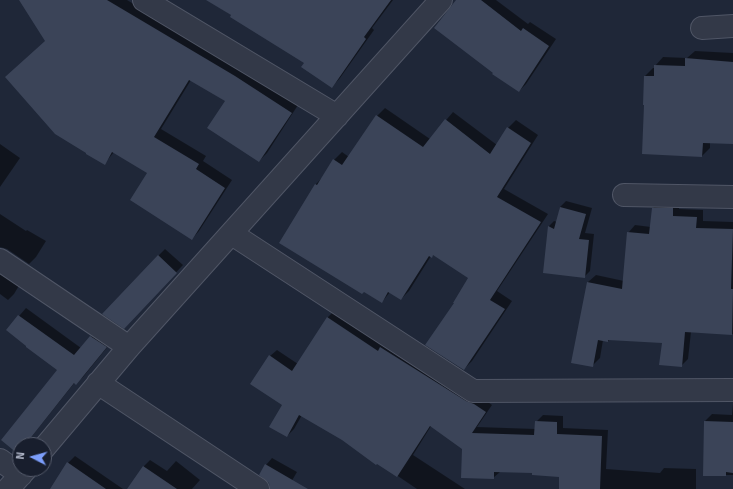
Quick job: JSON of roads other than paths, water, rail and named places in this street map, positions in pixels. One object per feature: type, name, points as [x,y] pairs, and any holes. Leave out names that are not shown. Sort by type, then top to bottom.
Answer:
[{"type":"street","points":[[144,0],[337,116]]},
{"type":"street","points":[[52,438],[129,347],[441,0]]},
{"type":"street","points":[[702,28],[733,26]]},
{"type":"street","points":[[624,196],[733,197]]},
{"type":"street","points":[[232,234],[473,391],[733,390]]},
{"type":"street","points":[[0,260],[129,347]]},
{"type":"street","points":[[98,383],[258,489]]},
{"type":"street","points":[[0,460],[18,478]]}]
